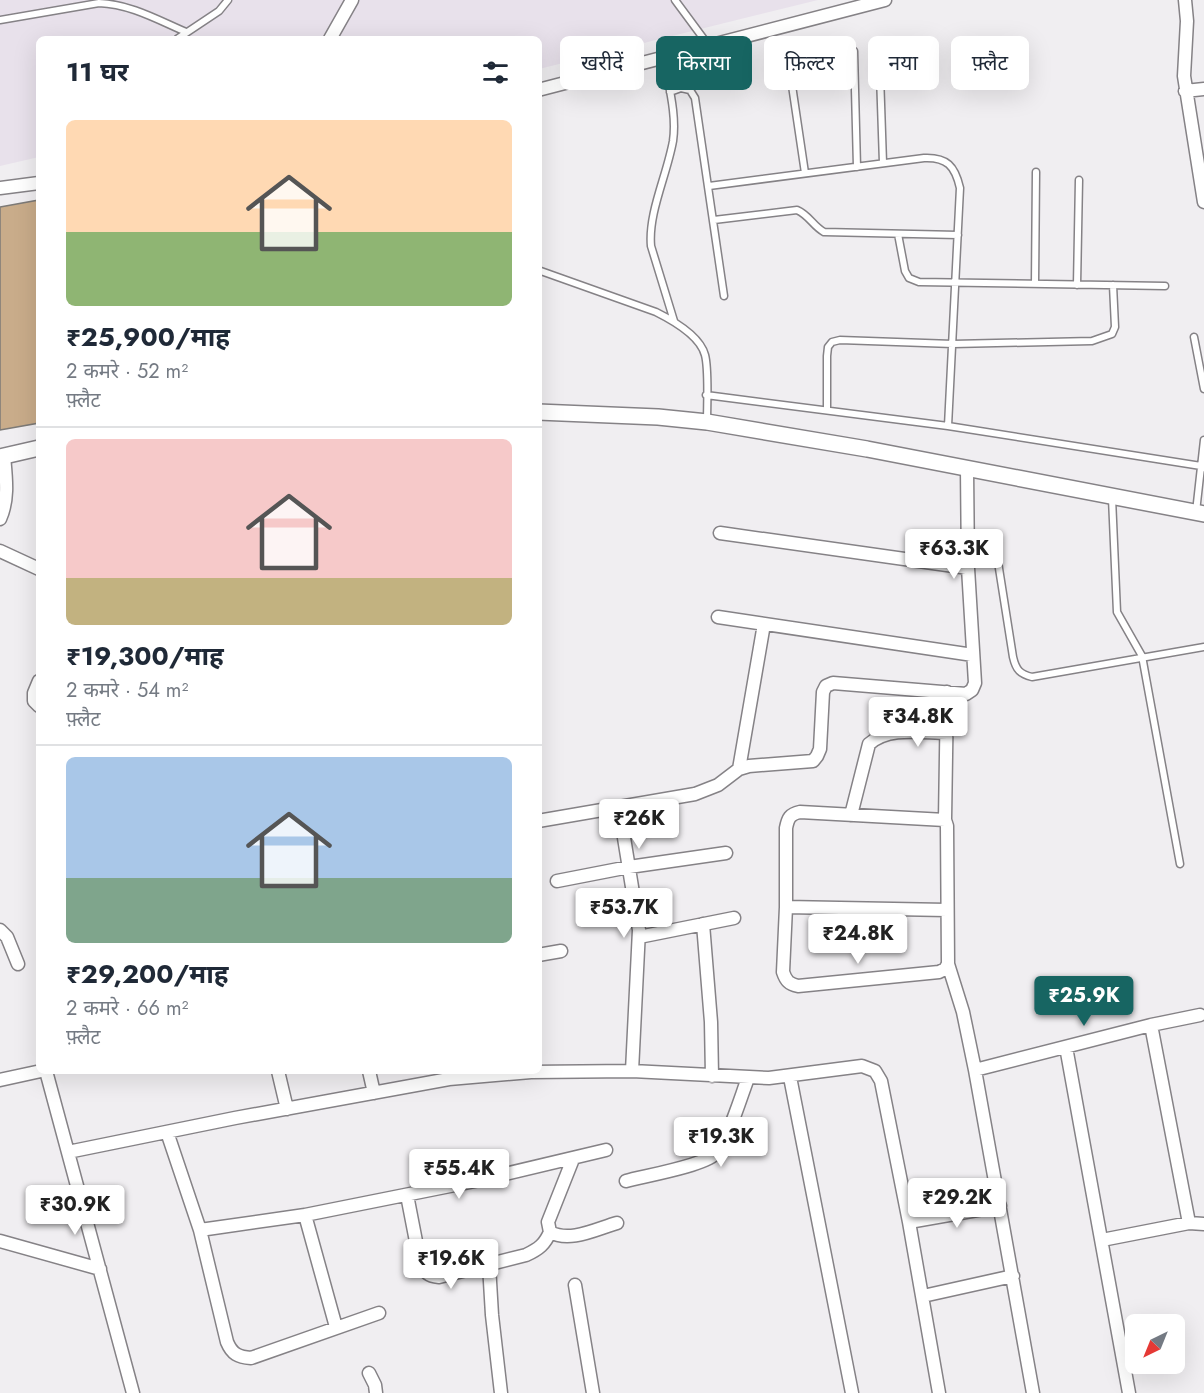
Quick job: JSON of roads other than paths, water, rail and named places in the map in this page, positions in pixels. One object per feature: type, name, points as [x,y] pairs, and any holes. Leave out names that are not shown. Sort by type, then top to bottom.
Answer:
[{"type":"street","points":[[332,36],[352,0]]},
{"type":"street","points":[[747,36],[885,0]]},
{"type":"street","points":[[1185,0],[1187,21],[1185,91],[1204,202]]},
{"type":"street","points":[[542,89],[656,60]]},
{"type":"street","points":[[1185,91],[1204,89]]},
{"type":"street","points":[[0,188],[36,183]]},
{"type":"street","points":[[542,412],[658,417],[707,423],[867,449],[1200,514]]},
{"type":"street","points":[[0,519],[5,508],[6,488],[2,457],[36,449]]},
{"type":"street","points":[[542,820],[708,790],[739,769],[749,766],[813,761],[820,749],[823,692],[826,686],[833,683],[966,694],[972,690],[975,683],[967,469]]},
{"type":"street","points":[[720,533],[969,568]]},
{"type":"street","points":[[0,551],[36,568]]},
{"type":"street","points":[[718,617],[973,655]]},
{"type":"street","points":[[739,769],[764,624]]},
{"type":"street","points":[[36,688],[34,693],[36,703]]},
{"type":"street","points":[[947,692],[945,820],[947,826],[948,964],[963,1012],[975,1070],[1033,1393]]},
{"type":"street","points":[[851,815],[869,744],[877,737],[888,733],[947,733]]},
{"type":"street","points":[[619,807],[639,937],[632,1071]]},
{"type":"street","points":[[945,820],[800,812],[793,814],[788,819],[786,828],[783,972],[785,980],[798,986],[939,972],[948,964]]},
{"type":"street","points":[[557,880],[726,853]]},
{"type":"street","points":[[786,907],[947,910]]},
{"type":"street","points":[[639,937],[734,918]]},
{"type":"street","points":[[703,924],[711,1022],[712,1076]]},
{"type":"street","points":[[0,930],[7,937],[18,964]]},
{"type":"street","points":[[542,954],[561,951]]},
{"type":"street","points":[[975,1070],[1151,1025],[1200,1015]]},
{"type":"street","points":[[1151,1025],[1189,1223]]},
{"type":"street","points":[[1066,1047],[1129,1393]]},
{"type":"street","points":[[542,1072],[632,1071],[748,1078],[790,1077],[862,1066],[875,1071],[881,1081],[923,1296],[939,1393]]},
{"type":"street","points":[[0,1080],[36,1072]]},
{"type":"street","points":[[47,1074],[133,1393]]},
{"type":"street","points":[[279,1074],[287,1109]]},
{"type":"street","points":[[370,1074],[374,1093]]},
{"type":"street","points":[[68,1152],[374,1093],[448,1075],[476,1074]]},
{"type":"street","points":[[790,1077],[852,1393]]},
{"type":"street","points":[[626,1181],[700,1162],[714,1155],[723,1140],[748,1078]]},
{"type":"street","points":[[167,1132],[200,1230],[230,1350],[240,1357],[251,1358],[379,1313]]},
{"type":"street","points":[[200,1230],[305,1215],[407,1195],[606,1150]]},
{"type":"street","points":[[407,1195],[423,1270],[430,1276],[439,1277],[538,1250],[550,1232],[548,1222],[573,1159]]},
{"type":"street","points":[[909,1222],[1000,1206]]},
{"type":"street","points":[[305,1215],[336,1327]]},
{"type":"street","points":[[550,1232],[560,1237],[574,1236],[617,1223]]},
{"type":"street","points":[[1102,1240],[1189,1223],[1204,1224]]},
{"type":"street","points":[[0,1241],[99,1269]]},
{"type":"street","points":[[489,1265],[501,1393]]},
{"type":"street","points":[[923,1296],[1013,1276]]},
{"type":"street","points":[[576,1285],[593,1393]]},
{"type":"street","points":[[369,1373],[376,1393]]},
{"type":"lane","points":[[181,36],[219,11],[228,0]]},
{"type":"lane","points":[[675,0],[702,36]]},
{"type":"lane","points":[[0,20],[110,3],[139,12],[186,32]]},
{"type":"lane","points":[[674,321],[651,246],[650,233],[651,221],[673,142],[670,92],[681,88],[690,90],[695,98],[724,296]]},
{"type":"lane","points":[[793,90],[805,173]]},
{"type":"lane","points":[[855,90],[857,167]]},
{"type":"lane","points":[[881,90],[883,163]]},
{"type":"lane","points":[[709,186],[883,163],[939,158],[950,165],[957,175],[960,188],[948,426]]},
{"type":"lane","points":[[1035,284],[1036,172]]},
{"type":"lane","points":[[1077,285],[1079,180]]},
{"type":"lane","points":[[714,220],[797,210],[805,213],[818,229],[824,232],[958,235]]},
{"type":"lane","points":[[898,234],[902,263],[909,278],[919,282],[1165,286]]},
{"type":"lane","points":[[542,271],[656,312],[674,321],[699,344],[705,354],[707,423]]},
{"type":"lane","points":[[826,410],[826,356],[832,342],[840,340],[952,344],[1092,341],[1112,334],[1114,327],[1113,285]]},
{"type":"lane","points":[[1194,337],[1204,389]]},
{"type":"lane","points":[[706,395],[948,426],[1203,467]]},
{"type":"lane","points":[[1200,514],[1204,441]]},
{"type":"lane","points":[[1112,498],[1117,612],[1142,656],[1180,864]]},
{"type":"lane","points":[[995,543],[1015,667],[1022,675],[1032,677],[1204,647]]}]
